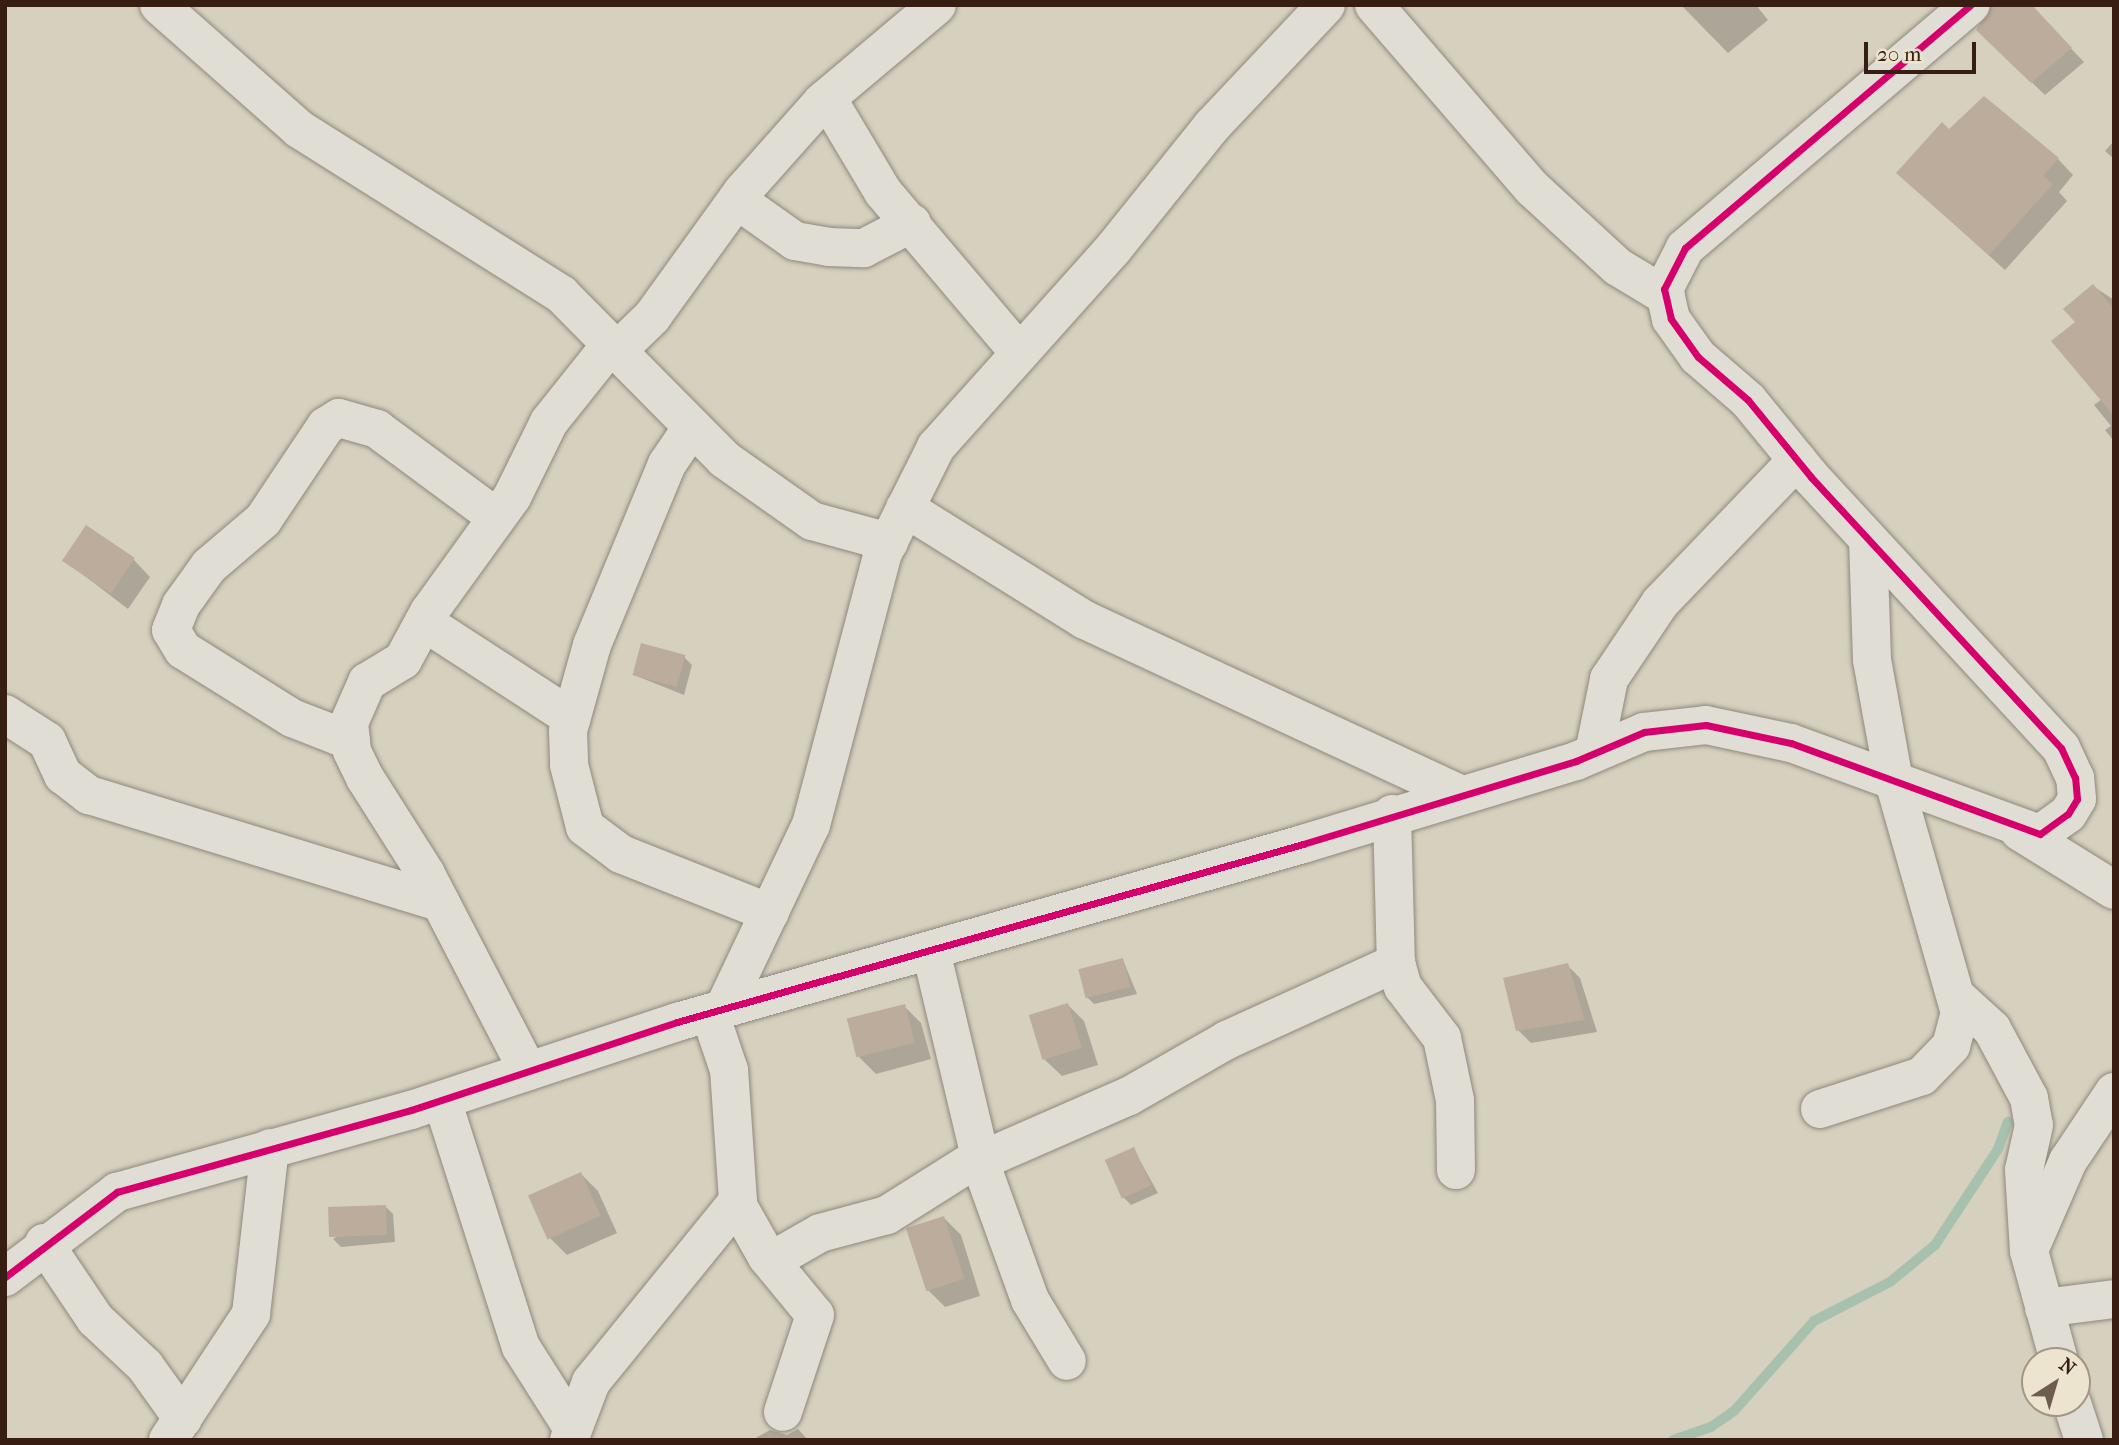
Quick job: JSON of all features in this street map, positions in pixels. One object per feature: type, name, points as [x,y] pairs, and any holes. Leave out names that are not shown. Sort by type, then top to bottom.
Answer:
[{"type":"street","points":[[159,5],[299,129],[561,294],[724,459],[812,521],[889,542]]},
{"type":"street","points":[[528,1071],[440,902],[365,778],[351,741],[349,723],[367,682],[403,660],[424,622],[496,517],[549,422],[615,346],[705,251],[737,200],[827,99],[937,5]]},
{"type":"street","points":[[783,1412],[817,1324],[806,1299],[771,1261],[737,1204],[729,1070],[717,1012],[770,913],[811,825],[889,542],[936,447],[1326,5]]},
{"type":"street","points":[[1374,5],[1532,188],[1618,267],[1666,296]]},
{"type":"street","points":[[1972,5],[1685,248],[1666,296],[1671,319],[1698,358],[1748,400],[1868,540],[2061,748],[2076,778],[2077,799],[2068,814],[2040,834],[2019,831]]},
{"type":"street","points":[[827,99],[883,192],[1018,351]]},
{"type":"street","points":[[737,200],[795,241],[829,247],[864,248],[912,223]]},
{"type":"street","points":[[351,741],[304,724],[183,650],[171,630],[181,605],[209,566],[262,520],[326,426],[339,418],[377,429],[496,517]]},
{"type":"street","points":[[692,427],[667,464],[623,561],[572,718],[569,765],[584,827],[671,879],[770,913]]},
{"type":"street","points":[[1594,753],[1609,679],[1660,603],[1797,460]]},
{"type":"street","points":[[905,508],[1085,620],[1459,794]]},
{"type":"street","points":[[1820,1109],[1923,1076],[1951,1046],[1958,998],[1894,781],[1871,648],[1868,540]]},
{"type":"street","points":[[424,622],[572,718]]},
{"type":"street","points":[[5,713],[47,741],[63,775],[89,794],[440,902]]},
{"type":"street","points":[[175,1429],[145,1366],[21,1256],[117,1192],[442,1100],[717,1012],[1459,794],[1594,753],[1644,732],[1706,725],[1791,743],[2019,831],[2114,890]]},
{"type":"street","points":[[1392,814],[1396,963],[1403,987],[1442,1038],[1455,1100],[1456,1170]]},
{"type":"street","points":[[931,951],[980,1159],[1030,1300],[1067,1361]]},
{"type":"street","points":[[771,1261],[820,1233],[887,1214],[980,1159],[1129,1096],[1227,1040],[1396,963]]},
{"type":"street","points":[[1958,998],[2013,1060],[2030,1104],[2034,1125],[2024,1170],[2029,1251],[2055,1347]]},
{"type":"street","points":[[2029,1251],[2100,1134],[2114,1091]]},
{"type":"street","points":[[442,1100],[521,1347],[571,1434]]},
{"type":"street","points":[[2030,1104],[2100,1134]]},
{"type":"street","points":[[175,1429],[251,1314],[270,1148]]},
{"type":"street","points":[[571,1434],[592,1382],[737,1204]]},
{"type":"street","points":[[2044,1308],[2114,1299]]},
{"type":"street","points":[[2077,1417],[2084,1440]]},
{"type":"building","points":[[1992,5],[2032,5],[2072,48],[2031,83],[1976,30]]},
{"type":"building","points":[[1984,96],[2059,158],[2043,176],[2053,184],[1989,255],[1896,173],[1942,122],[1949,129]]},
{"type":"building","points":[[2093,284],[2114,309],[2114,416],[2051,341],[2075,322],[2063,309]]},
{"type":"building","points":[[86,525],[135,558],[111,594],[62,561]]},
{"type":"building","points":[[641,643],[685,655],[677,687],[632,675]]},
{"type":"building","points":[[1123,958],[1130,987],[1086,998],[1078,969]]},
{"type":"building","points":[[1568,963],[1585,1020],[1516,1031],[1503,978]]},
{"type":"building","points":[[1068,1003],[1082,1048],[1043,1060],[1029,1015]]},
{"type":"building","points":[[905,1004],[915,1043],[856,1057],[847,1019]]},
{"type":"building","points":[[1134,1147],[1151,1185],[1122,1198],[1105,1160]]},
{"type":"building","points":[[581,1172],[601,1216],[548,1239],[528,1196]]},
{"type":"building","points":[[386,1205],[387,1235],[329,1237],[328,1207]]},
{"type":"building","points":[[944,1216],[964,1279],[926,1291],[906,1228]]},
{"type":"waterway","points":[[1673,1440],[1711,1427],[1735,1410],[1814,1321],[1890,1282],[1935,1245],[1998,1149],[2008,1122]]},
{"type":"cycle path","points":[[5,1277],[117,1192],[411,1110],[677,1022],[1303,844],[1576,761],[1644,732],[1706,725],[1791,743],[2040,834],[2068,814],[2077,799],[2075,778],[2061,748],[1811,477],[1748,400],[1698,357],[1671,319],[1664,289],[1685,248],[1971,5]]}]
